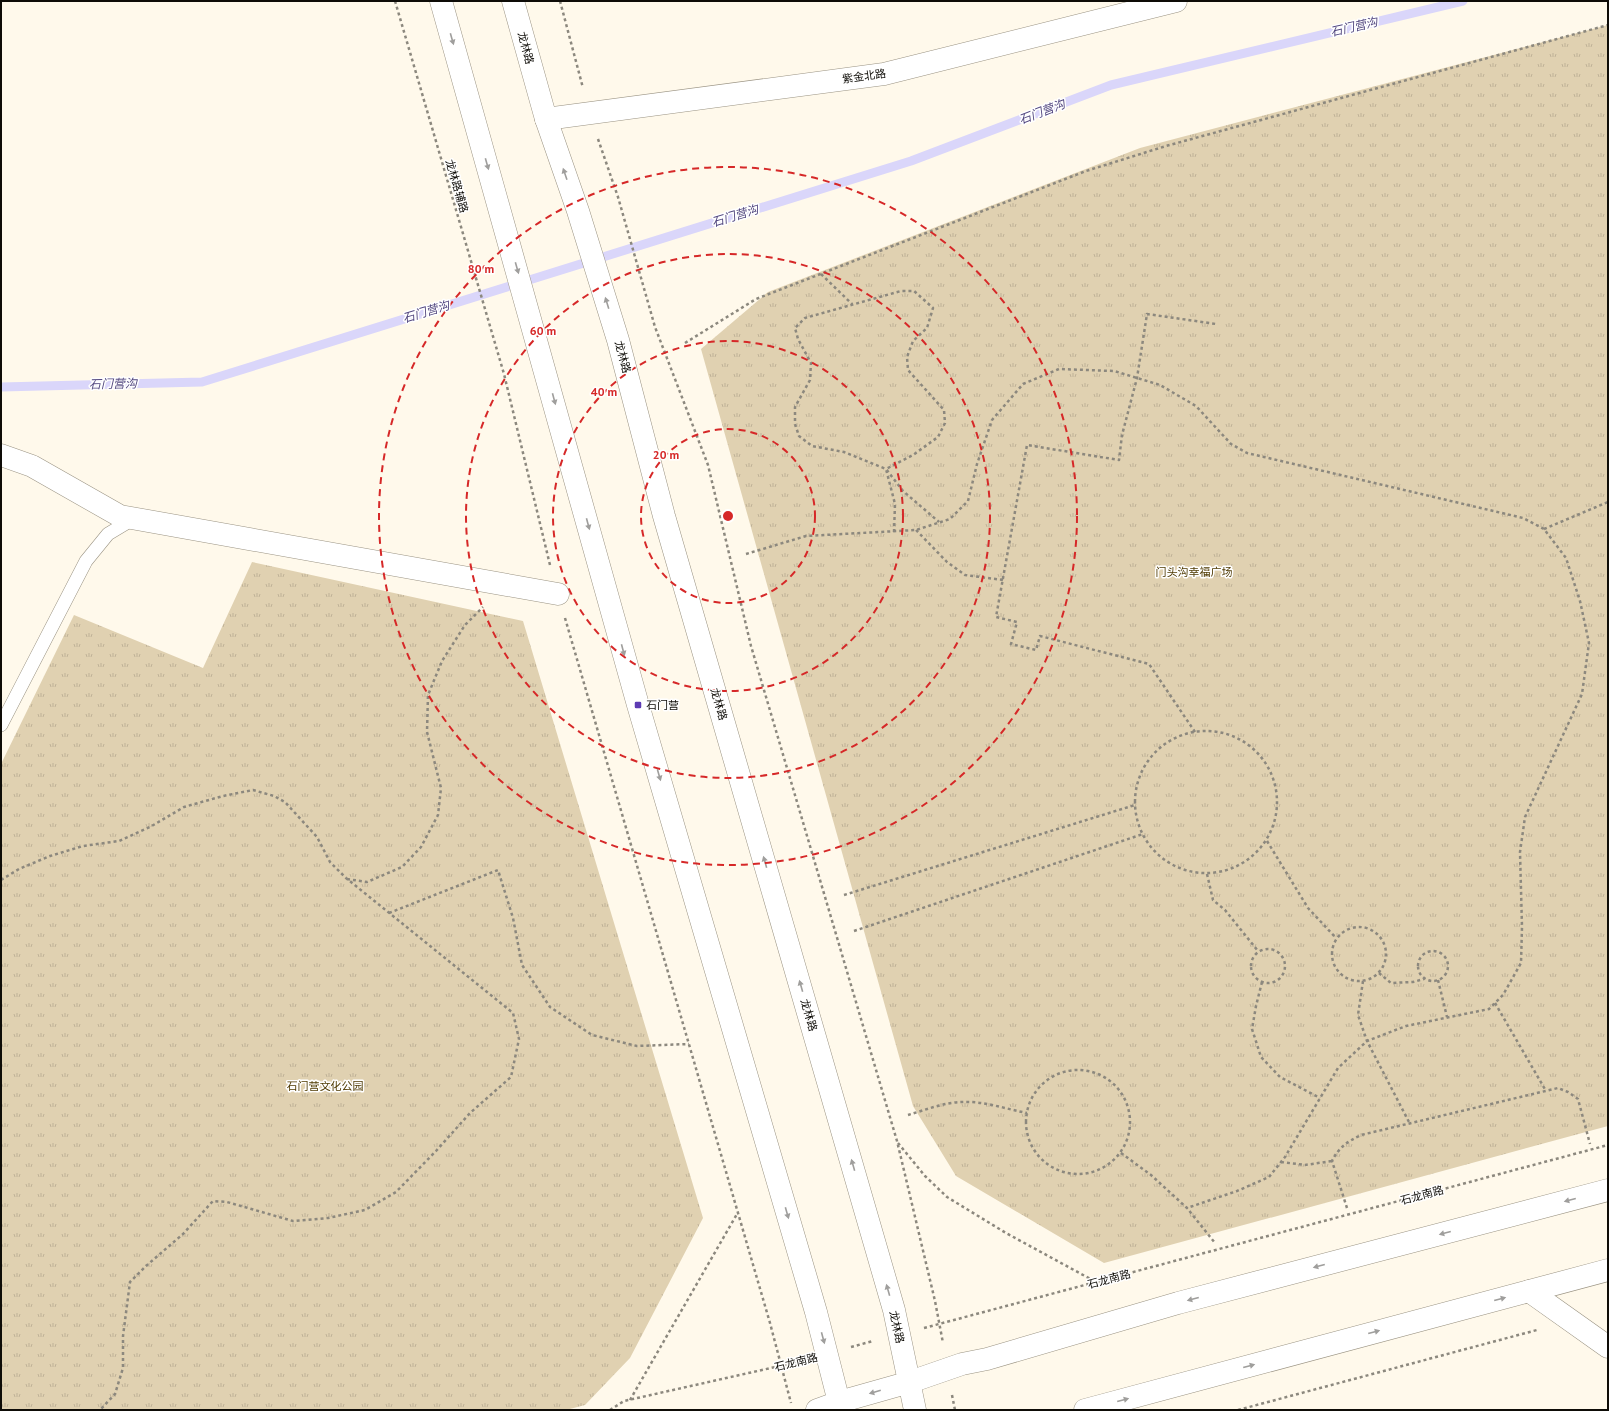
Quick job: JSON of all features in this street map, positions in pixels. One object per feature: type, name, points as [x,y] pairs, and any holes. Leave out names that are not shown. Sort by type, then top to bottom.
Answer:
[{"type":"main road","points":[[442,1],[638,705],[816,1312],[840,1406]]},
{"type":"main road","name":"龙林路","points":[[514,1],[546,119],[578,210],[618,340],[664,516],[840,1122],[899,1333],[915,1410]]},
{"type":"main road","name":"紫金北路","points":[[546,119],[884,74],[1176,1]]},
{"type":"main road","points":[[1,455],[32,466],[120,516],[558,594]]},
{"type":"main road","points":[[817,1410],[840,1406],[948,1369],[1178,1303],[1608,1190]]},
{"type":"main road","points":[[1086,1410],[1608,1270]]},
{"type":"main road","points":[[1529,1291],[1608,1347]]},
{"type":"lane","points":[[1,725],[86,561],[108,534],[133,519]]},
{"type":"path","name":"龙林路辅路","points":[[395,1],[464,242],[504,374],[558,594]]},
{"type":"path","points":[[685,343],[756,299],[1086,171],[1124,158],[1608,26]]},
{"type":"path","points":[[618,197],[655,327],[708,465],[751,646],[897,1141],[939,1324],[955,1410]]},
{"type":"path","points":[[821,274],[852,304]]},
{"type":"path","points":[[886,469],[913,455],[938,437],[945,423],[944,410],[908,370],[907,357],[913,341],[927,328],[933,308],[914,291],[901,291],[805,318],[795,328],[798,339],[811,363],[810,380],[795,407],[795,424],[799,436],[812,446],[844,452],[886,469],[903,491],[939,522]]},
{"type":"path","points":[[1195,732],[1149,664],[1040,636],[1036,650],[1011,644],[1017,622],[996,617],[1027,445],[1119,460],[1122,435],[1138,378],[1148,314],[1216,324]]},
{"type":"path","points":[[746,554],[806,536],[916,530],[950,518],[968,500],[977,464],[992,420],[1023,384],[1059,369],[1114,371],[1160,385],[1196,406],[1231,444],[1247,453],[1523,518],[1544,529],[1566,558],[1580,601],[1589,643],[1582,694],[1525,818],[1520,852],[1522,927],[1521,962],[1503,995],[1490,1009],[1406,1026],[1367,1041],[1338,1068],[1281,1162],[1269,1177],[1237,1191],[1187,1208]]},
{"type":"path","points":[[886,469],[895,504],[894,532]]},
{"type":"path","points":[[1544,529],[1608,502]]},
{"type":"path","points":[[916,530],[947,562],[965,575],[1002,580]]},
{"type":"path","points":[[558,594],[738,1213],[792,1410]]},
{"type":"path","points":[[346,878],[367,882],[402,867],[421,847],[438,815],[441,788],[427,732],[428,695],[442,661],[465,624],[484,606]]},
{"type":"path","points":[[1195,732],[1219,732],[1241,740],[1259,754],[1272,774],[1277,797],[1276,820],[1266,841],[1251,858],[1230,870],[1207,874],[1184,870],[1163,860],[1147,842],[1137,821],[1135,806],[1135,797],[1140,774],[1153,754],[1172,739],[1195,732]]},
{"type":"path","points":[[1,880],[19,869],[50,856],[84,846],[119,841],[150,827],[184,807],[223,796],[253,790],[274,796],[285,802],[300,816],[317,837],[330,862],[346,878],[513,1013],[519,1040],[511,1077],[470,1113],[396,1192],[365,1210],[328,1218],[293,1221],[227,1202],[213,1201],[183,1234],[130,1282],[123,1336],[123,1368],[115,1394],[100,1410]]},
{"type":"path","points":[[844,895],[1135,806]]},
{"type":"path","points":[[854,931],[1143,834]]},
{"type":"path","points":[[1266,841],[1308,908],[1336,938]]},
{"type":"path","points":[[388,913],[498,870],[513,918],[522,965],[550,1007],[592,1035],[637,1046],[689,1044]]},
{"type":"path","points":[[1207,874],[1213,900],[1225,910],[1258,952]]},
{"type":"path","points":[[1351,927],[1364,927],[1377,932],[1383,939],[1387,957],[1379,973],[1372,978],[1363,981],[1346,977],[1336,968],[1331,955],[1336,938],[1343,931],[1351,927]]},
{"type":"path","points":[[1263,949],[1275,950],[1283,958],[1284,964],[1282,976],[1268,983],[1262,982],[1254,976],[1250,966],[1251,960],[1263,949]]},
{"type":"path","points":[[1434,952],[1443,955],[1447,964],[1446,974],[1438,980],[1429,981],[1424,978],[1418,971],[1418,961],[1424,954],[1434,952]]},
{"type":"path","points":[[1379,973],[1391,983],[1413,982],[1424,978]]},
{"type":"path","points":[[1438,980],[1447,1017]]},
{"type":"path","points":[[1363,981],[1358,1015],[1367,1041],[1410,1124]]},
{"type":"path","points":[[1262,982],[1252,1029],[1261,1058],[1280,1077],[1320,1098]]},
{"type":"path","points":[[1495,1004],[1546,1091]]},
{"type":"path","points":[[1067,1070],[1085,1070],[1103,1075],[1117,1086],[1127,1101],[1131,1118],[1129,1137],[1121,1153],[1109,1164],[1094,1172],[1078,1174],[1061,1171],[1046,1163],[1034,1151],[1028,1136],[1027,1113],[1029,1103],[1038,1088],[1050,1077],[1067,1070]]},
{"type":"path","points":[[1347,1208],[1332,1161],[1338,1150],[1351,1140],[1361,1135],[1558,1088],[1568,1092],[1578,1099],[1590,1144]]},
{"type":"path","points":[[908,1115],[962,1102],[990,1105],[1027,1113]]},
{"type":"path","points":[[897,1141],[925,1176],[947,1197],[1013,1237],[1097,1282]]},
{"type":"path","name":"石龙南路","points":[[610,1410],[624,1401],[781,1366],[899,1333],[939,1324],[1608,1145]]},
{"type":"path","points":[[1121,1153],[1151,1175],[1187,1208],[1215,1243]]},
{"type":"path","points":[[1281,1162],[1304,1165],[1332,1161]]},
{"type":"path","points":[[630,1400],[738,1213]]},
{"type":"path","points":[[1238,1410],[1572,1321]]},
{"type":"green space","name":"门头沟幸福广场","points":[[1608,25],[1608,1126],[1104,1263],[956,1176],[913,1106],[701,349],[768,292],[1140,148]]},
{"type":"green space","name":"石门营文化公园","points":[[252,562],[523,621],[703,1218],[630,1358],[585,1405],[566,1410],[1,1410],[1,764],[74,615],[203,668]]},
{"type":"waterway","name":"石门营沟","points":[[1,387],[202,382],[911,161],[1111,85],[1463,1]]},
{"type":"place","name":"石门营","points":[[638,705]]}]
